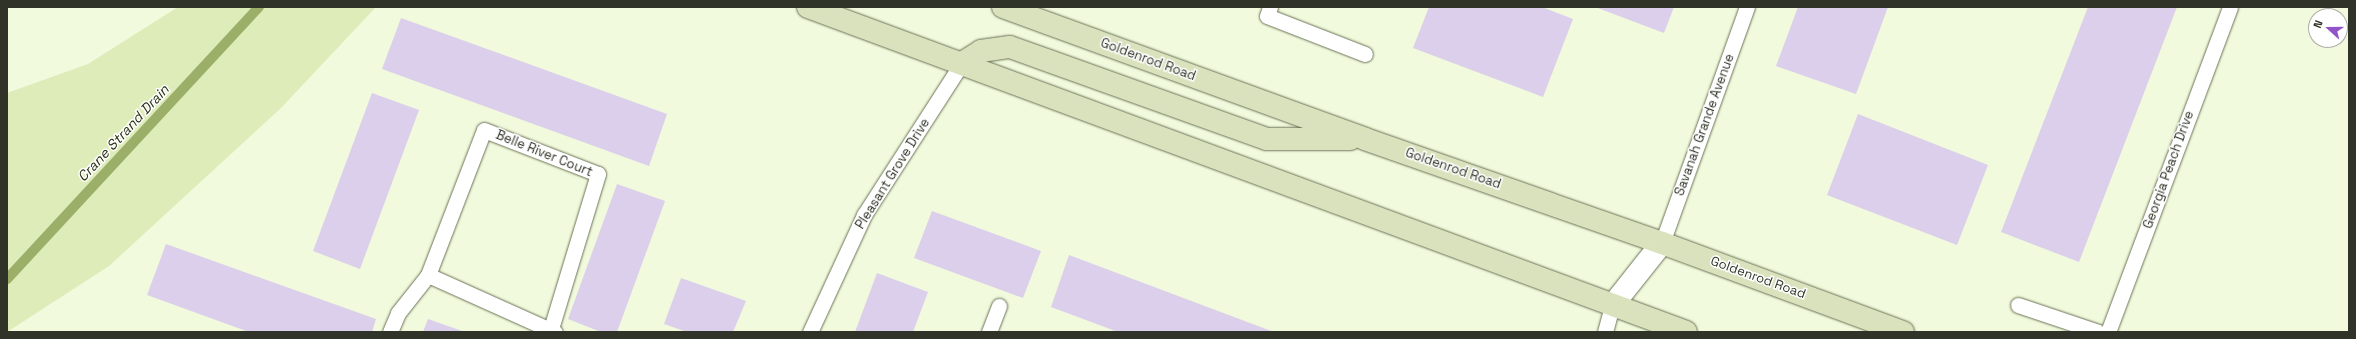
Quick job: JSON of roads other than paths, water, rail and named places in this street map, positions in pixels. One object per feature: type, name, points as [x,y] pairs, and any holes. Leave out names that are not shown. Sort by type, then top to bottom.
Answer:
[{"type":"main road","points":[[808,7],[1612,306],[1686,332]]},
{"type":"main road","name":"Goldenrod Road","points":[[1003,7],[1033,12],[1365,139],[1662,243],[1903,332]]},
{"type":"main road","points":[[962,63],[981,52],[1010,47],[1267,139],[1365,139]]},
{"type":"street","points":[[1612,306],[1662,243]]},
{"type":"lane","points":[[1270,7],[1267,16],[1365,54]]},
{"type":"lane","name":"Savanah Grande Avenue","points":[[1662,243],[1748,7]]},
{"type":"lane","name":"Georgia Peach Drive","points":[[2108,332],[2230,7]]},
{"type":"lane","name":"Pleasant Grove Drive","points":[[810,332],[864,215],[962,63]]},
{"type":"lane","name":"Belle River Court","points":[[428,275],[484,130],[598,174],[552,332]]},
{"type":"lane","points":[[390,332],[398,313],[428,275],[552,332]]},
{"type":"lane","points":[[2018,305],[2098,332]]},
{"type":"lane","points":[[989,332],[999,306]]},
{"type":"lane","points":[[1605,332],[1612,306]]},
{"type":"waterway","name":"Crane Strand Drain","points":[[7,279],[259,7]]}]
